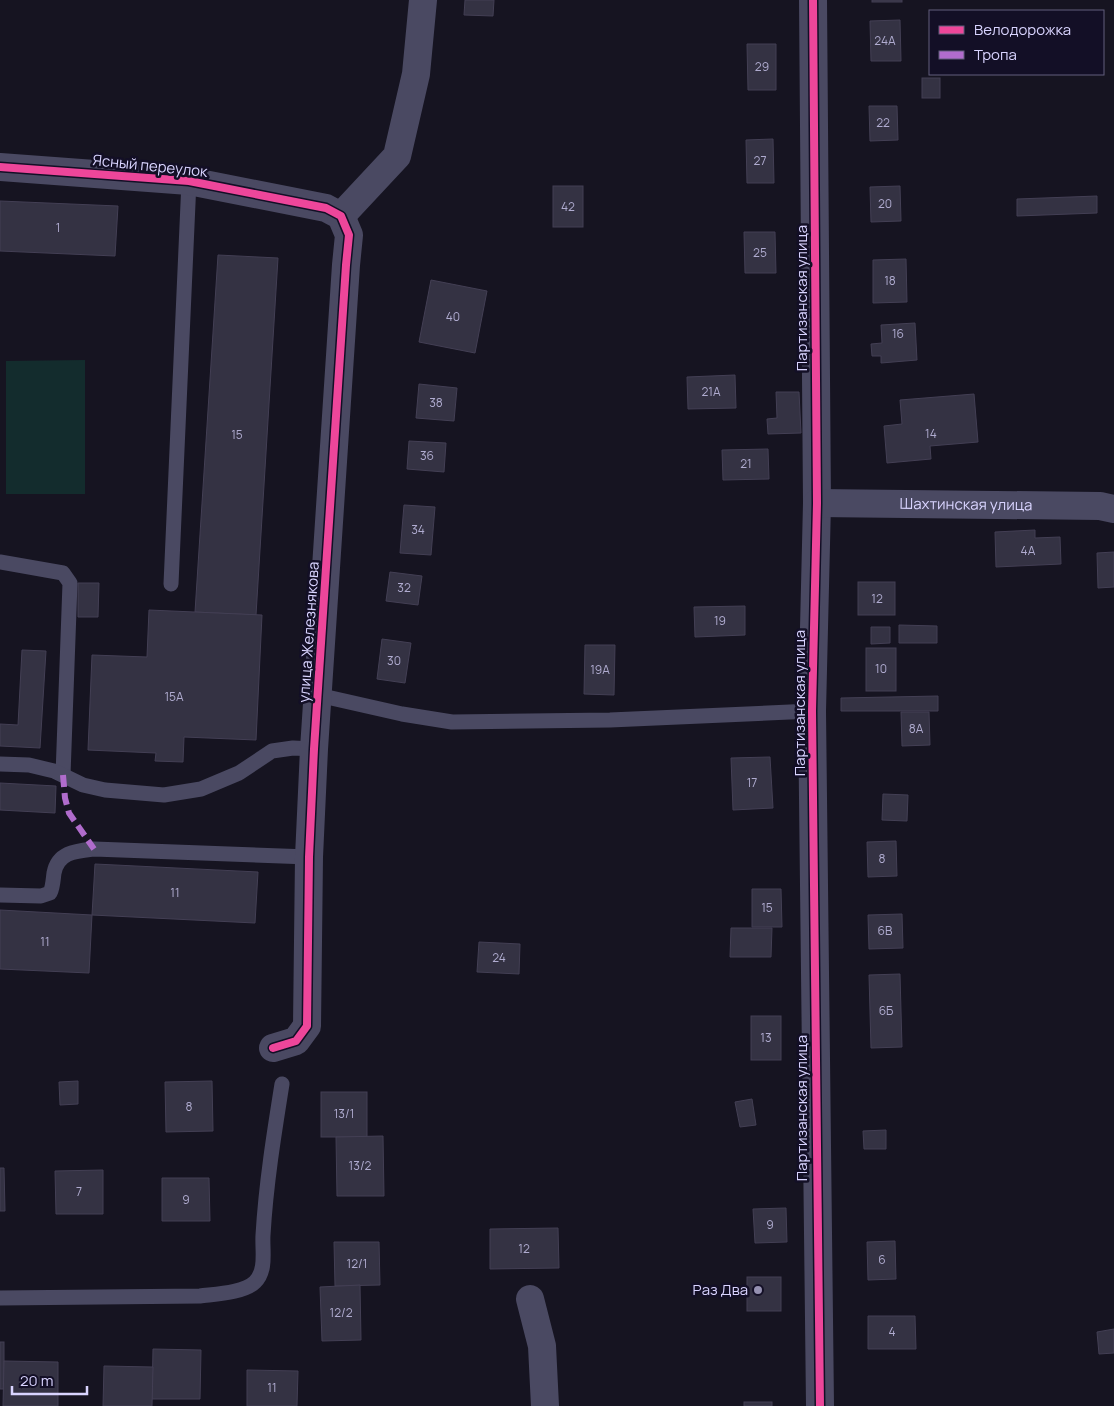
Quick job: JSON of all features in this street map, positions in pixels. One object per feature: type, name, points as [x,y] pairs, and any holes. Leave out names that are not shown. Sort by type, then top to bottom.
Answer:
[{"type":"street","points":[[334,212],[397,156],[416,74],[423,0]]},
{"type":"street","name":"Партизанская улица","points":[[813,0],[817,503],[812,711],[820,1406]]},
{"type":"street","name":"Ясный переулок","points":[[0,167],[189,182],[334,212]]},
{"type":"street","name":"улица Железнякова","points":[[274,1048],[296,1041],[307,1026],[309,857],[314,749],[349,235],[334,212]]},
{"type":"street","name":"Шахтинская улица","points":[[817,503],[1100,506],[1114,509]]},
{"type":"street","points":[[530,1299],[542,1346],[545,1406]]},
{"type":"lane","points":[[171,584],[189,182]]},
{"type":"lane","points":[[0,562],[63,574],[70,584],[63,775]]},
{"type":"lane","points":[[318,696],[402,714],[452,722],[610,720],[812,711]]},
{"type":"lane","points":[[0,764],[29,765],[54,771],[84,785],[105,790],[164,795],[201,789],[239,773],[272,751],[293,748],[314,749]]},
{"type":"lane","points":[[0,896],[41,896],[50,893],[56,866],[61,858],[68,853],[79,851],[104,850],[309,857]]},
{"type":"lane","points":[[0,1298],[200,1296],[246,1288],[255,1282],[263,1269],[263,1236],[271,1151],[282,1084]]},
{"type":"green space","points":[[85,360],[85,494],[6,494],[6,361]]},
{"type":"building","points":[[465,0],[494,0],[493,16],[464,15]]},
{"type":"building","points":[[872,0],[902,0],[902,2],[872,2]]},
{"type":"building","points":[[900,20],[901,61],[871,61],[870,21]]},
{"type":"building","points":[[747,44],[776,44],[776,90],[748,90]]},
{"type":"building","points":[[922,78],[940,78],[940,98],[922,98]]},
{"type":"building","points":[[869,106],[897,106],[898,140],[870,141]]},
{"type":"building","points":[[773,139],[774,183],[747,183],[746,140]]},
{"type":"building","points":[[553,186],[583,186],[583,227],[553,227]]},
{"type":"building","points":[[900,186],[901,221],[871,222],[870,187]]},
{"type":"building","points":[[1097,196],[1097,213],[1017,216],[1017,199]]},
{"type":"building","points":[[0,201],[118,206],[115,256],[0,251]]},
{"type":"building","points":[[744,232],[775,232],[776,273],[745,273]]},
{"type":"building","points":[[218,255],[278,258],[256,615],[195,612]]},
{"type":"building","points":[[906,259],[907,302],[873,303],[873,260]]},
{"type":"building","points":[[431,280],[487,291],[475,353],[419,342]]},
{"type":"building","points":[[915,323],[917,360],[881,363],[881,356],[872,356],[871,344],[882,343],[881,325]]},
{"type":"building","points":[[735,375],[736,408],[688,409],[687,377]]},
{"type":"building","points":[[419,384],[457,388],[454,421],[416,418]]},
{"type":"building","points":[[776,392],[799,392],[801,433],[768,434],[767,419],[777,418]]},
{"type":"building","points":[[974,394],[978,442],[930,446],[931,459],[887,463],[884,426],[902,424],[900,400]]},
{"type":"building","points":[[409,441],[446,443],[444,472],[407,469]]},
{"type":"building","points":[[768,449],[769,479],[723,480],[722,450]]},
{"type":"building","points":[[404,505],[435,507],[431,555],[400,553]]},
{"type":"building","points":[[1035,530],[1035,538],[1060,537],[1061,564],[996,567],[995,532]]},
{"type":"building","points":[[1114,552],[1114,587],[1098,588],[1097,553]]},
{"type":"building","points":[[390,572],[422,576],[418,605],[386,601]]},
{"type":"building","points":[[858,582],[895,582],[895,615],[858,615]]},
{"type":"building","points":[[78,583],[99,583],[98,617],[78,617]]},
{"type":"building","points":[[745,606],[745,635],[695,637],[694,607]]},
{"type":"building","points":[[149,610],[262,615],[256,740],[184,737],[183,762],[155,761],[156,753],[88,750],[92,655],[147,657]]},
{"type":"building","points":[[899,625],[937,626],[937,643],[899,643]]},
{"type":"building","points":[[871,627],[890,627],[890,643],[871,644]]},
{"type":"building","points":[[382,639],[411,643],[405,683],[377,679]]},
{"type":"building","points":[[585,645],[615,645],[614,695],[584,694]]},
{"type":"building","points":[[866,648],[896,648],[896,691],[866,691]]},
{"type":"building","points":[[22,650],[46,651],[40,748],[0,746],[0,724],[18,725]]},
{"type":"building","points":[[938,696],[938,711],[841,711],[841,698]]},
{"type":"building","points":[[901,712],[929,712],[930,745],[902,746]]},
{"type":"building","points":[[770,757],[773,808],[733,810],[731,758]]},
{"type":"building","points":[[0,783],[56,786],[55,813],[0,810]]},
{"type":"building","points":[[883,794],[908,795],[907,821],[882,820]]},
{"type":"building","points":[[896,841],[897,876],[868,877],[867,842]]},
{"type":"building","points":[[95,864],[258,872],[255,923],[92,915]]},
{"type":"building","points":[[752,889],[781,889],[782,927],[752,927]]},
{"type":"building","points":[[0,910],[92,915],[89,973],[0,969]]},
{"type":"building","points":[[902,914],[903,948],[869,949],[868,915]]},
{"type":"building","points":[[731,928],[772,928],[771,957],[730,957]]},
{"type":"building","points":[[479,942],[520,944],[519,974],[477,972]]},
{"type":"building","points":[[900,974],[902,1047],[871,1048],[869,975]]},
{"type":"building","points":[[751,1016],[781,1016],[781,1060],[751,1060]]},
{"type":"building","points":[[78,1081],[78,1104],[60,1105],[59,1082]]},
{"type":"building","points":[[212,1081],[213,1131],[166,1132],[165,1082]]},
{"type":"building","points":[[321,1092],[367,1092],[367,1137],[321,1137]]},
{"type":"building","points":[[752,1099],[756,1125],[740,1127],[735,1102]]},
{"type":"building","points":[[886,1130],[886,1149],[864,1149],[863,1131]]},
{"type":"building","points":[[383,1136],[384,1196],[337,1196],[336,1137]]},
{"type":"building","points":[[0,1168],[4,1168],[5,1211],[0,1211]]},
{"type":"building","points":[[103,1170],[103,1214],[56,1214],[55,1171]]},
{"type":"building","points":[[162,1178],[209,1178],[210,1221],[162,1221]]},
{"type":"building","points":[[786,1208],[787,1242],[755,1243],[753,1209]]},
{"type":"building","points":[[558,1228],[559,1268],[490,1269],[490,1229]]},
{"type":"building","points":[[895,1241],[896,1279],[868,1280],[867,1242]]},
{"type":"building","points":[[334,1242],[379,1242],[380,1285],[335,1286]]},
{"type":"building","points":[[747,1277],[781,1277],[781,1311],[747,1311]]},
{"type":"building","points":[[360,1285],[361,1340],[322,1341],[320,1287]]},
{"type":"building","points":[[868,1316],[915,1316],[916,1349],[868,1349]]},
{"type":"building","points":[[1114,1329],[1114,1353],[1099,1354],[1097,1332]]},
{"type":"building","points":[[0,1342],[4,1342],[4,1389],[0,1389]]},
{"type":"building","points":[[153,1349],[201,1350],[200,1399],[152,1399]]},
{"type":"building","points":[[4,1361],[58,1362],[58,1406],[3,1406]]},
{"type":"building","points":[[104,1366],[153,1367],[152,1406],[103,1406]]},
{"type":"building","points":[[247,1370],[298,1371],[297,1406],[247,1406]]},
{"type":"building","points":[[744,1402],[772,1402],[772,1406],[744,1406]]},
{"type":"marked path","points":[[63,775],[65,798],[69,813],[94,849]]},
{"type":"cycle path","points":[[813,0],[817,503],[812,711],[820,1406]]},
{"type":"cycle path","points":[[0,167],[189,181],[326,208],[341,216],[349,235],[314,749],[309,857],[307,1026],[296,1041],[273,1048]]},
{"type":"place","name":"Раз Два","points":[[758,1290]]}]
